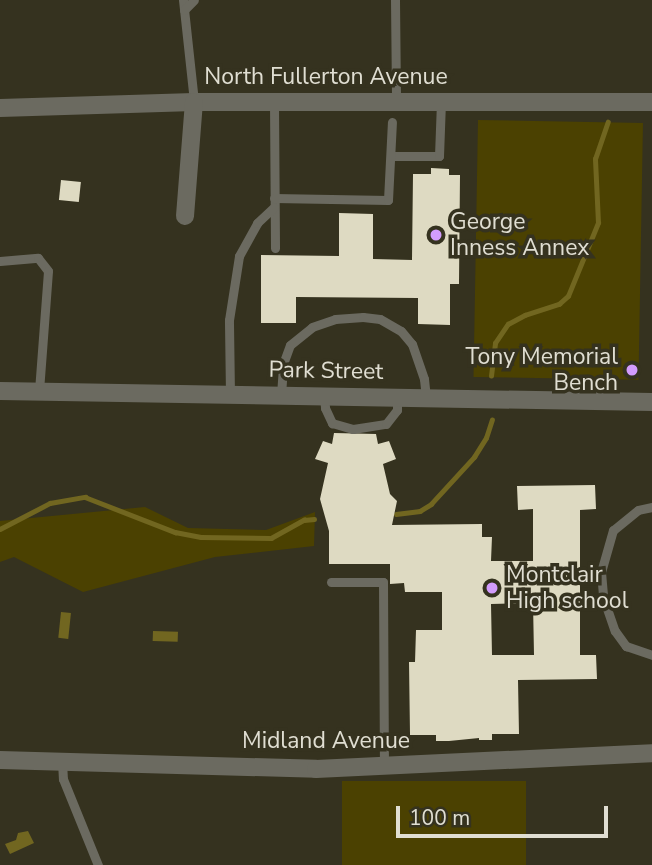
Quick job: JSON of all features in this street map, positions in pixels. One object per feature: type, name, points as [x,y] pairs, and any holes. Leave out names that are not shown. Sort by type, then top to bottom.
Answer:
[{"type":"street","name":"North Fullerton Avenue","points":[[0,108],[194,102],[652,102]]},
{"type":"street","points":[[185,216],[194,102]]},
{"type":"street","name":"Park Street","points":[[0,391],[652,401]]},
{"type":"street","name":"Midland Avenue","points":[[0,760],[316,769],[652,753]]},
{"type":"lane","points":[[194,0],[183,5],[194,102]]},
{"type":"lane","points":[[395,0],[396,102]]},
{"type":"lane","points":[[392,156],[439,156],[441,102]]},
{"type":"lane","points":[[274,103],[275,248]]},
{"type":"lane","points":[[230,395],[229,320],[239,256],[257,223],[274,203],[385,202],[391,197],[392,122]]},
{"type":"lane","points":[[0,261],[38,258],[48,271],[39,391]]},
{"type":"lane","points":[[281,395],[283,364],[290,345],[312,327],[335,319],[363,317],[380,319],[401,331],[412,344],[424,379],[426,397]]},
{"type":"lane","points":[[324,396],[324,408],[332,423],[353,429],[386,424],[397,410],[397,397]]},
{"type":"lane","points":[[652,507],[638,510],[613,530],[603,556],[601,572],[603,597],[615,631],[626,646],[652,655]]},
{"type":"lane","points":[[331,582],[383,582],[384,767]]},
{"type":"lane","points":[[62,761],[63,779],[97,865]]},
{"type":"shaded area","points":[[478,120],[643,123],[638,380],[474,377]]},
{"type":"shaded area","points":[[145,507],[188,528],[266,530],[315,512],[314,546],[215,557],[83,592],[14,557],[0,562],[0,521]]},
{"type":"shaded area","points":[[61,612],[71,613],[68,639],[58,638]]},
{"type":"shaded area","points":[[153,631],[178,632],[178,642],[153,641]]},
{"type":"shaded area","points":[[342,781],[526,781],[526,865],[342,865]]},
{"type":"shaded area","points":[[28,831],[34,843],[10,854],[5,844],[16,840],[18,833]]},
{"type":"building","name":"George Inness Annex","points":[[431,168],[449,169],[449,175],[460,175],[459,284],[450,284],[450,325],[418,324],[418,298],[296,297],[296,323],[261,323],[261,255],[339,256],[339,213],[373,214],[373,259],[412,260],[413,174],[431,174]]},
{"type":"building","points":[[61,180],[81,182],[79,202],[59,200]]},
{"type":"building","name":"Montclair High school","points":[[334,433],[376,434],[378,444],[389,441],[396,459],[383,464],[390,494],[397,501],[392,525],[482,524],[482,537],[492,537],[491,561],[533,561],[533,509],[518,510],[517,486],[595,485],[596,509],[580,510],[580,655],[596,655],[597,679],[518,680],[519,734],[492,734],[492,740],[479,738],[449,741],[436,741],[436,735],[410,735],[409,662],[415,662],[416,630],[442,630],[442,592],[405,592],[404,583],[390,584],[390,564],[329,564],[329,531],[320,499],[328,463],[315,459],[323,441],[332,444]],"holes":[[[533,603],[534,655],[492,655],[491,604]]]},
{"type":"waterway","points":[[491,376],[495,343],[508,324],[525,315],[559,304],[568,296],[598,223],[595,159],[608,122]]},
{"type":"waterway","points":[[396,514],[420,511],[431,504],[474,457],[486,438],[492,420]]},
{"type":"waterway","points":[[0,529],[50,503],[85,497],[175,532],[201,537],[271,538],[304,520],[314,519]]},
{"type":"place","name":"George Inness Annex","points":[[436,235]]},
{"type":"place","name":"Tony Memorial Bench","points":[[632,370]]},
{"type":"place","name":"Montclair High school","points":[[492,588]]}]
